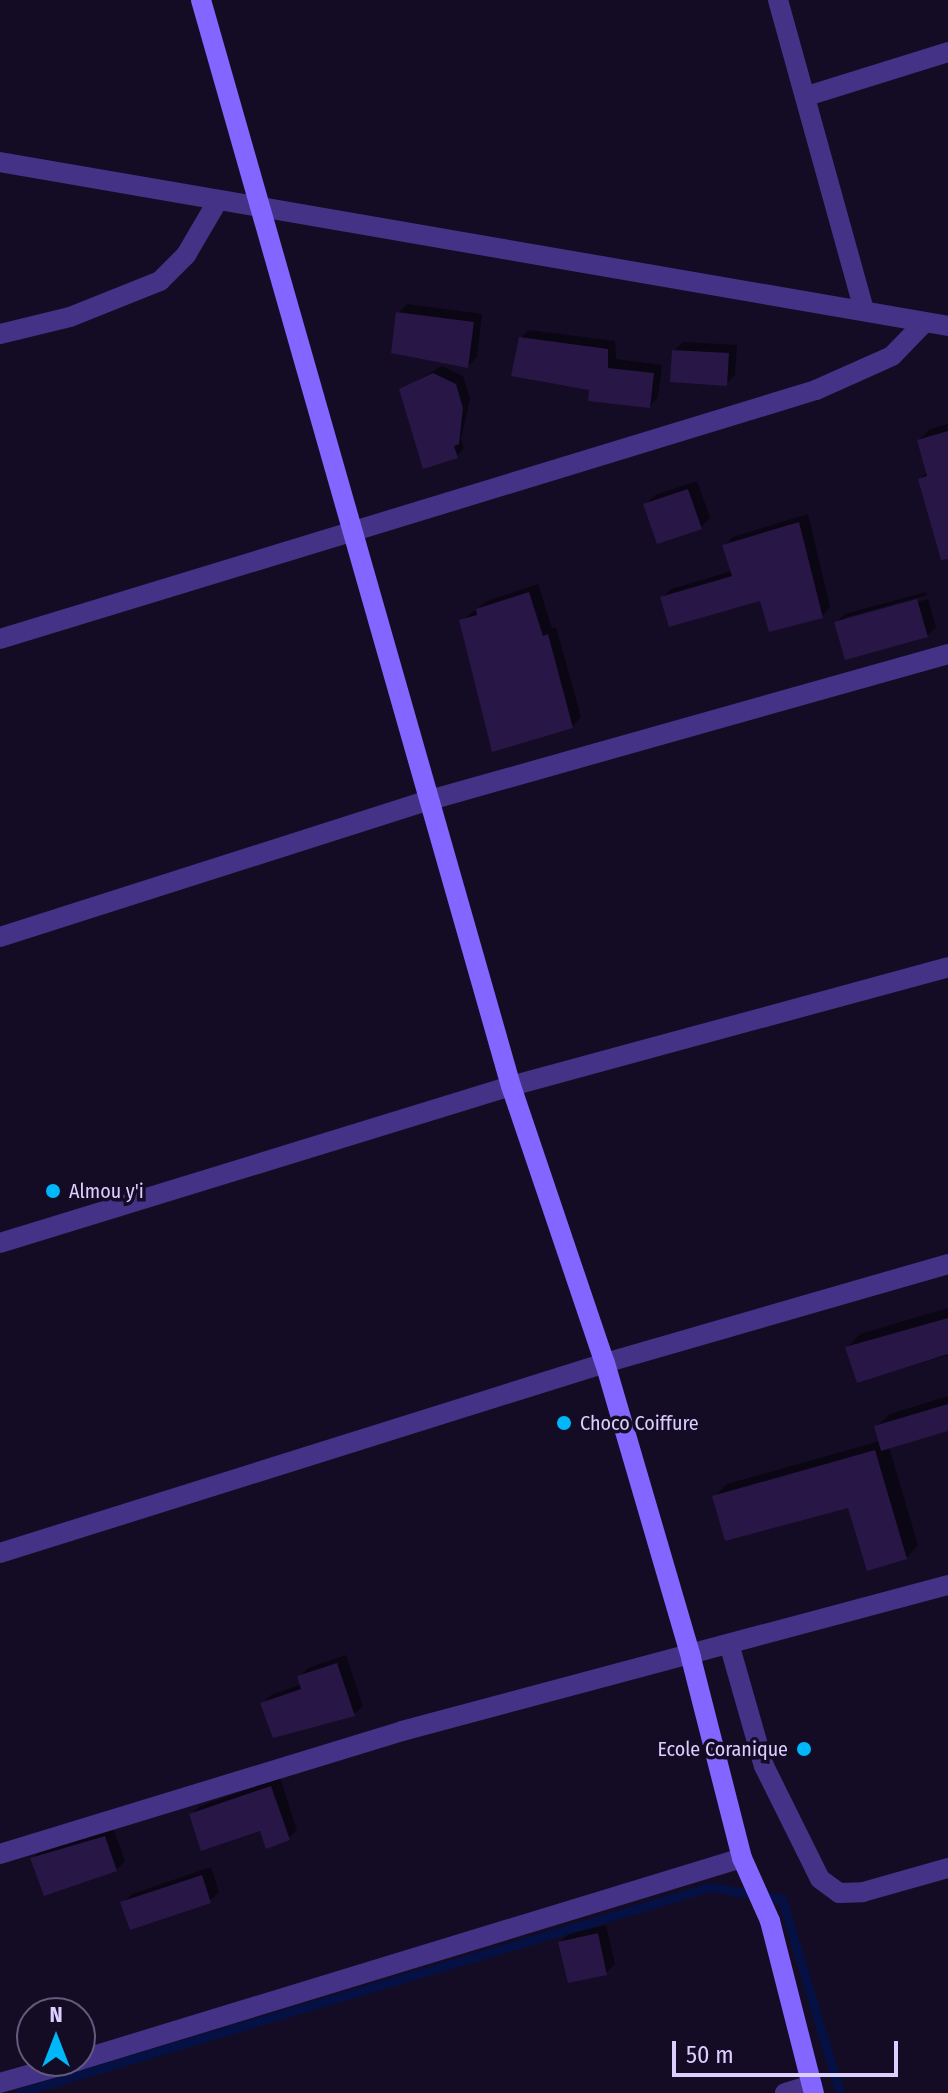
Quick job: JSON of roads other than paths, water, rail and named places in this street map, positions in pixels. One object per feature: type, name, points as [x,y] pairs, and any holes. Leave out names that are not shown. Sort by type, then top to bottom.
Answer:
[{"type":"street","points":[[201,0],[511,1086],[605,1363],[691,1658],[746,1866],[768,1915],[813,2089],[785,2093]]},
{"type":"street","points":[[778,0],[864,310]]},
{"type":"street","points":[[807,96],[948,52]]},
{"type":"street","points":[[0,162],[217,202],[948,326]]},
{"type":"street","points":[[0,334],[70,317],[160,281],[186,255],[217,202]]},
{"type":"street","points":[[0,639],[858,375],[892,356],[925,322]]},
{"type":"street","points":[[0,937],[430,800],[948,654]]},
{"type":"street","points":[[0,1243],[511,1086],[948,967]]},
{"type":"street","points":[[0,1553],[605,1363],[948,1264]]},
{"type":"street","points":[[0,1854],[402,1731],[691,1658],[948,1585]]},
{"type":"street","points":[[730,1647],[764,1766],[820,1879],[839,1893],[863,1892],[948,1868]]},
{"type":"street","points":[[96,2056],[746,1866]]},
{"type":"street","points":[[0,2083],[22,2077]]},
{"type":"waterway","points":[[18,2093],[710,1887],[782,1899],[840,2093]]},
{"type":"place","name":"Almou y'i","points":[[53,1191]]},
{"type":"place","name":"Choco Coiffure","points":[[564,1423]]},
{"type":"place","name":"Ecole Coranique","points":[[804,1749]]}]
